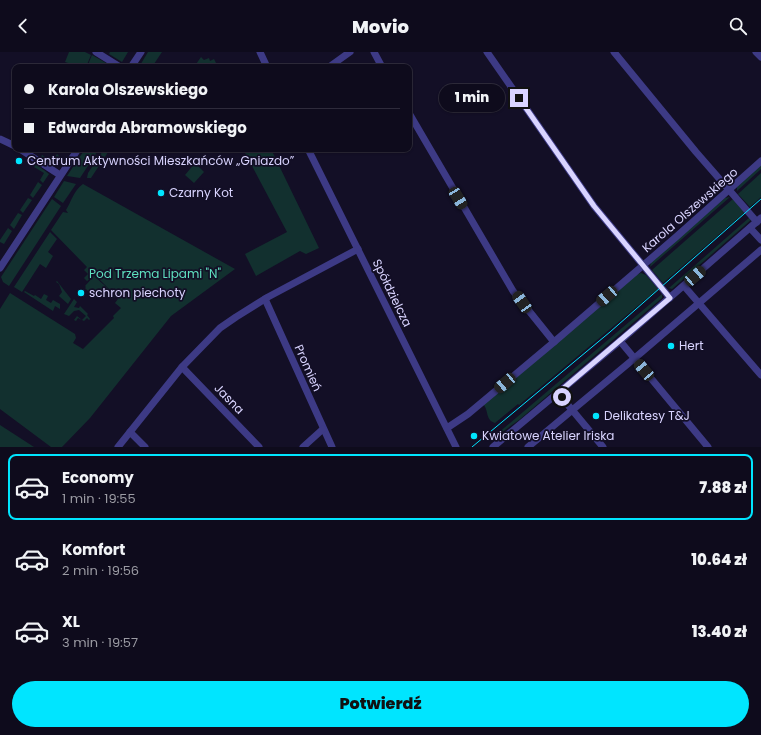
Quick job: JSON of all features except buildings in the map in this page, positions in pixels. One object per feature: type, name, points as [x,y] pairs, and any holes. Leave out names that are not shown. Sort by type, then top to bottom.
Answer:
[{"type":"street","points":[[96,52],[115,64]]},
{"type":"street","points":[[133,64],[141,52]]},
{"type":"street","points":[[260,52],[266,64]]},
{"type":"street","points":[[333,64],[350,52]]},
{"type":"street","points":[[374,52],[380,64]]},
{"type":"street","points":[[487,52],[594,206],[642,266],[670,298]]},
{"type":"street","points":[[493,447],[620,341],[759,220],[729,190],[696,152],[614,52]]},
{"type":"street","points":[[756,52],[761,57]]},
{"type":"street","points":[[412,118],[513,291],[554,342]]},
{"type":"street","points":[[0,139],[12,145]]},
{"type":"street","points":[[25,152],[60,175]]},
{"type":"street","points":[[0,268],[76,152]]},
{"type":"street","name":"Spółdzielcza","points":[[310,152],[456,447]]},
{"type":"street","name":"Karola Olszewskiego","points":[[447,428],[468,414],[554,342],[761,161]]},
{"type":"street","points":[[750,228],[761,240]]},
{"type":"street","points":[[118,447],[182,367],[220,328],[265,299],[358,249]]},
{"type":"street","points":[[528,447],[699,304],[761,250]]},
{"type":"street","points":[[684,286],[761,375]]},
{"type":"street","name":"Promień","points":[[265,299],[332,447]]},
{"type":"street","points":[[620,341],[708,447]]},
{"type":"street","name":"Jasna","points":[[182,367],[259,447]]},
{"type":"street","points":[[558,393],[603,447]]},
{"type":"street","points":[[303,447],[323,429]]},
{"type":"street","points":[[130,432],[145,447]]},
{"type":"green space","points":[[69,52],[85,52],[91,55],[87,64],[71,64],[65,62]]},
{"type":"green space","points":[[110,52],[128,52],[122,62],[109,54]]},
{"type":"green space","points":[[148,52],[162,52],[154,64],[141,64]]},
{"type":"green space","points":[[92,55],[108,64],[88,64]]},
{"type":"green space","points":[[201,57],[204,60],[209,58],[210,61],[214,59],[216,64],[196,64]]},
{"type":"green space","points":[[83,152],[97,152],[80,178],[67,176]]},
{"type":"green space","points":[[102,152],[108,152],[91,178],[87,178],[88,173]]},
{"type":"green space","points":[[245,152],[272,152],[319,248],[306,254],[300,251],[256,276],[245,254],[287,232]]},
{"type":"green space","points":[[57,154],[60,157],[54,167],[41,157],[42,155],[52,161]]},
{"type":"green space","points":[[195,163],[204,172],[194,183],[185,175]]},
{"type":"green space","points":[[36,164],[49,174],[43,183],[40,180],[44,173],[34,167]]},
{"type":"green space","points":[[761,165],[761,169],[737,191],[737,187]]},
{"type":"green space","points":[[761,173],[761,197],[750,207],[738,194]]},
{"type":"green space","points":[[64,181],[76,184],[63,203],[54,197]]},
{"type":"green space","points":[[38,182],[42,185],[33,198],[30,195]]},
{"type":"green space","name":"Pod Trzema Lipami \"N\"","points":[[83,184],[235,269],[171,316],[90,418],[62,447],[51,447],[0,409],[0,309],[10,293],[75,334],[76,338],[73,343],[83,349],[114,318],[113,316],[121,308],[115,303],[118,299],[116,296],[112,299],[106,290],[95,298],[85,288],[94,276],[113,293],[95,275],[87,281],[84,278],[88,274],[84,270],[87,267],[51,230],[63,212],[68,213],[66,210],[73,196],[77,189]]},
{"type":"green space","points":[[730,197],[650,267],[651,262],[725,198]]},
{"type":"green space","points":[[28,198],[32,200],[23,213],[20,210]]},
{"type":"green space","points":[[52,199],[61,206],[9,286],[3,282],[1,277]]},
{"type":"green space","points":[[733,199],[745,212],[663,283],[652,270]]},
{"type":"green space","points":[[18,213],[22,215],[14,229],[10,225]]},
{"type":"green space","points":[[750,217],[752,219],[672,289],[669,288]]},
{"type":"green space","points":[[8,228],[12,231],[4,244],[0,242],[0,240]]},
{"type":"green space","points":[[50,232],[57,239],[48,252],[53,256],[46,268],[40,264],[22,292],[14,287]]},
{"type":"green space","points":[[641,273],[646,275],[658,289],[519,405],[518,404],[495,423],[490,420],[483,404],[636,275]]},
{"type":"green space","points":[[57,281],[71,299],[68,304],[59,296],[62,292],[59,284],[56,282]]},
{"type":"green space","points":[[25,291],[41,299],[44,294],[48,296],[46,300],[51,303],[53,300],[60,304],[60,309],[55,306],[53,311],[24,292]]},
{"type":"green space","points":[[662,294],[662,298],[519,420],[498,435],[497,434]]},
{"type":"green space","points":[[74,299],[77,302],[74,307],[79,308],[80,306],[88,314],[89,320],[87,318],[84,321],[82,320],[86,316],[79,310],[74,311],[69,316],[64,314]]},
{"type":"green space","points":[[77,316],[82,320],[78,318],[76,321],[74,320]]},
{"type":"green space","points":[[0,425],[34,447],[0,447]]},
{"type":"tram line","points":[[472,447],[610,332],[761,199]]},
{"type":"place","name":"Centrum Aktywności Mieszkańców „Gniazdo”","points":[[19,161]]},
{"type":"place","name":"Czarny Kot","points":[[161,193]]},
{"type":"place","name":"schron piechoty","points":[[81,293]]},
{"type":"place","name":"Hert","points":[[671,346]]},
{"type":"place","name":"Delikatesy T&J","points":[[596,416]]},
{"type":"place","name":"Kwiatowe Atelier Iriska","points":[[474,436]]},
{"type":"route","points":[[519,98],[594,206],[642,266],[670,298],[558,393],[562,397]]}]
